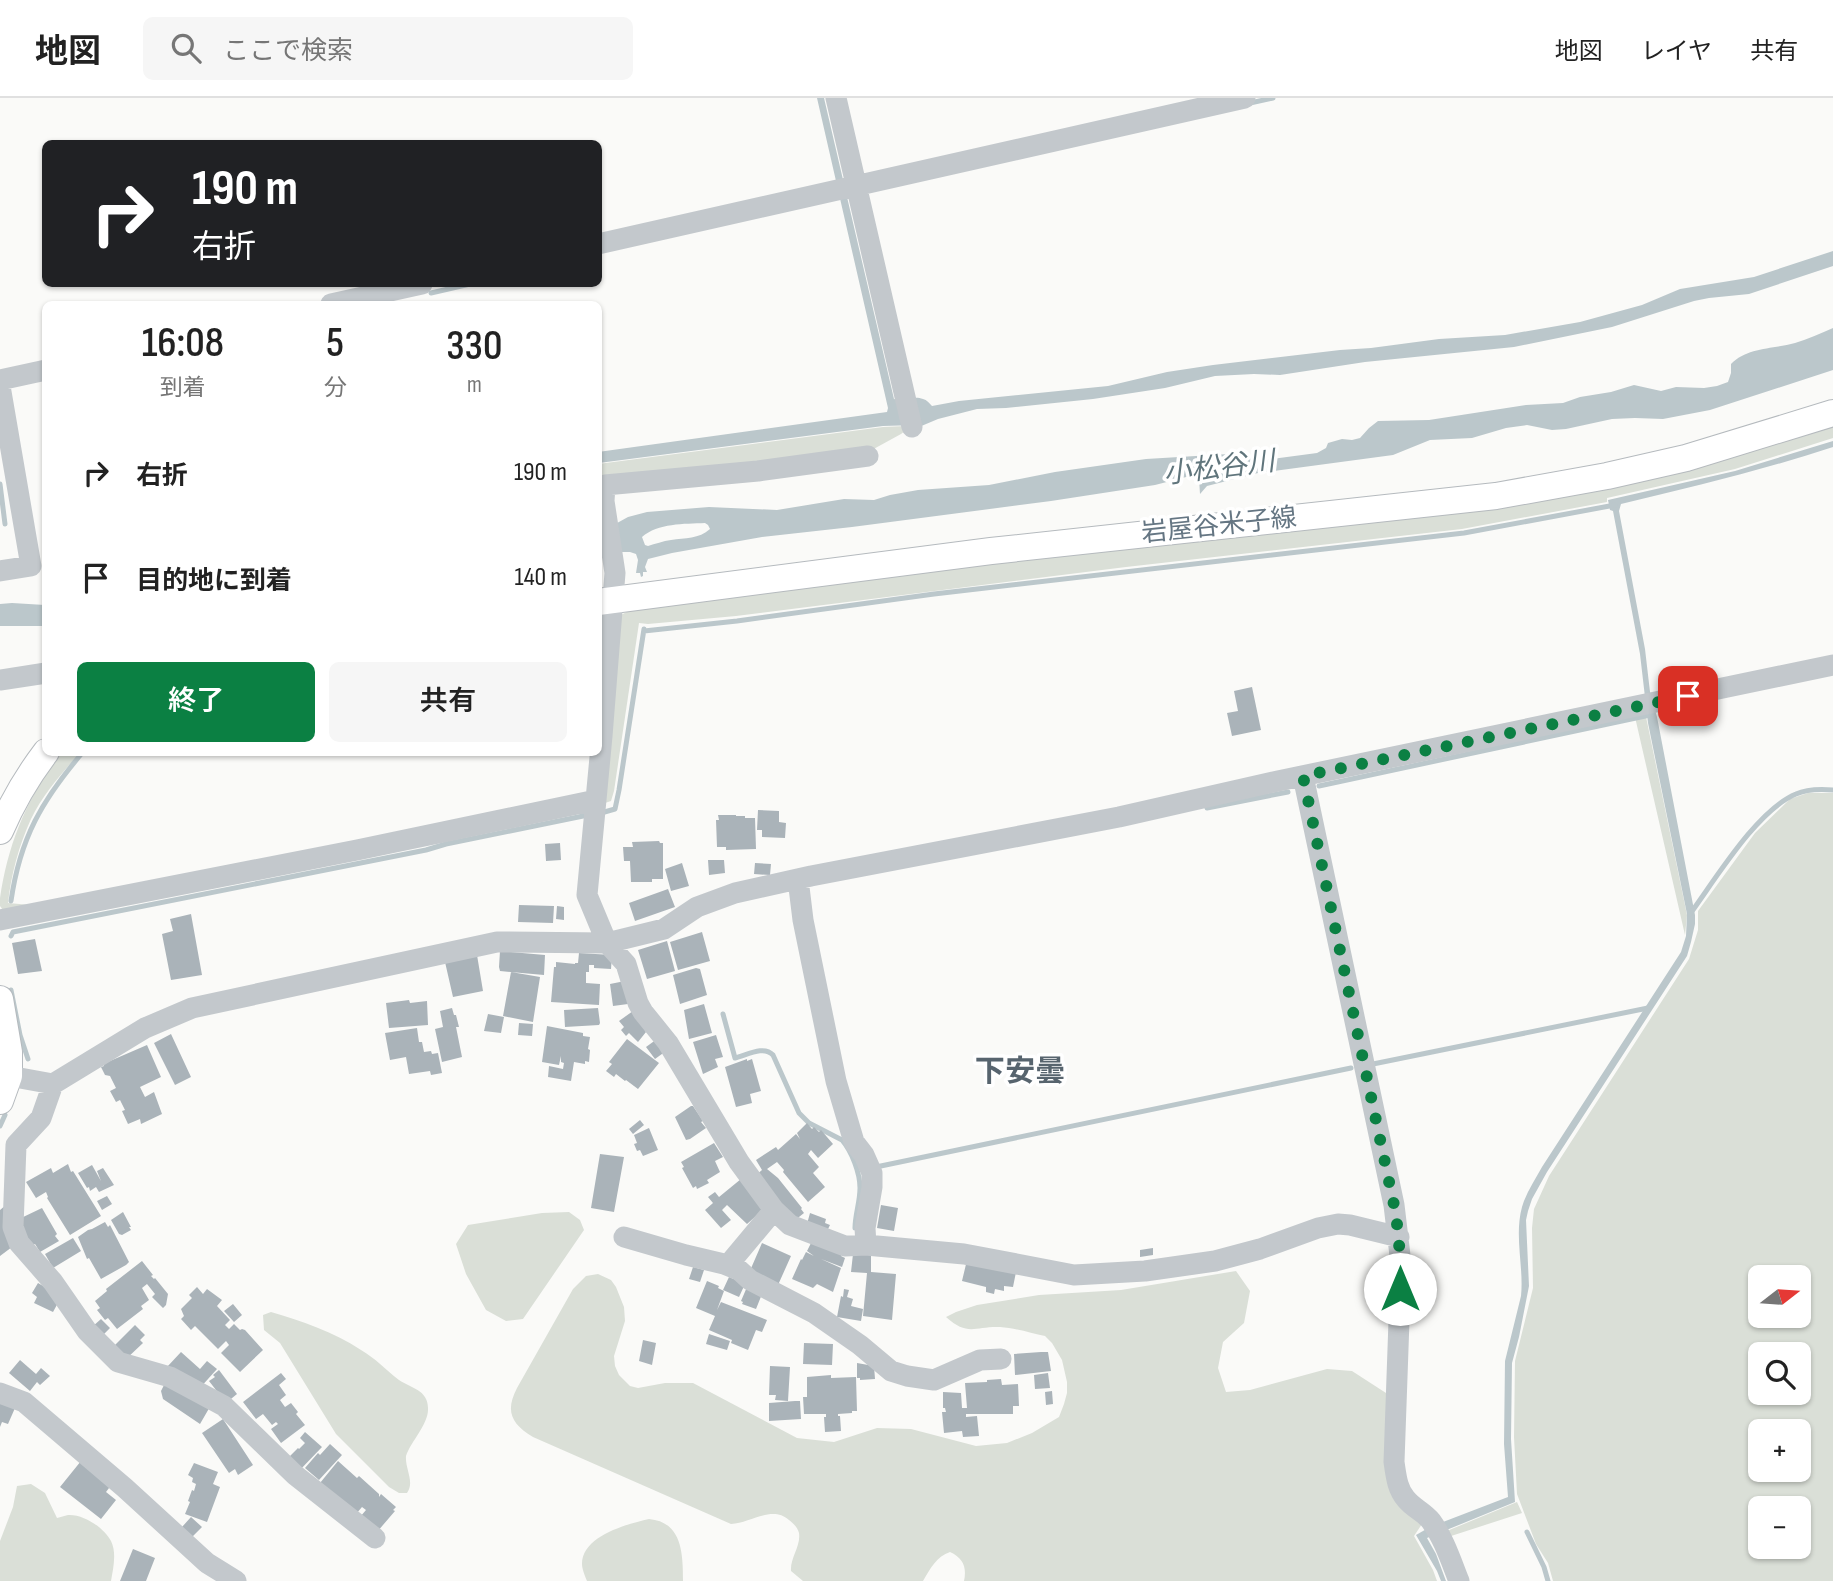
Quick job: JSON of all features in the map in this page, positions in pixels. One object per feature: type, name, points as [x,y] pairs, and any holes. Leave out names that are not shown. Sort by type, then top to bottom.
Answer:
[{"type":"main road","name":"岩屋谷米子線","points":[[605,601],[991,551],[1496,496],[1607,476],[1686,458],[1833,413]]},
{"type":"main road","points":[[3,814],[44,756]]},
{"type":"main road","points":[[0,1001],[9,1052],[9,1076],[0,1101]]},
{"type":"street","points":[[836,98],[912,426]]},
{"type":"street","points":[[602,243],[1245,98]]},
{"type":"street","points":[[345,301],[408,287]]},
{"type":"street","points":[[0,380],[42,371]]},
{"type":"street","points":[[0,386],[31,566],[0,571]]},
{"type":"street","points":[[602,664],[605,601],[615,573],[604,501],[605,485],[758,471],[868,456]]},
{"type":"street","points":[[375,1538],[295,1475],[224,1406],[170,1377],[118,1362],[87,1331],[53,1282],[19,1243],[13,1227],[16,1145],[41,1118],[52,1084],[145,1028],[192,1008],[497,942],[607,943],[664,929],[697,907],[735,893],[1119,817],[1833,666]]},
{"type":"street","points":[[0,680],[42,674]]},
{"type":"street","points":[[598,756],[587,895],[607,943],[626,964],[643,1012],[668,1043],[739,1162],[774,1210],[790,1225],[845,1246],[866,1245],[964,1254],[1074,1275],[1145,1271],[1215,1261],[1338,1224],[1399,1237]]},
{"type":"street","points":[[1303,776],[1399,1237],[1401,1264],[1394,1462],[1398,1482],[1406,1499],[1424,1513],[1435,1529],[1459,1581]]},
{"type":"street","points":[[0,920],[357,850],[595,810]]},
{"type":"street","points":[[798,879],[803,920],[839,1091],[854,1142],[864,1155],[872,1174],[865,1228],[866,1245]]},
{"type":"street","points":[[9,1076],[52,1084]]},
{"type":"street","points":[[728,1265],[774,1210]]},
{"type":"street","points":[[624,1237],[738,1270],[750,1280],[814,1313],[860,1345],[891,1371],[934,1380],[980,1360],[1001,1359]]},
{"type":"street","points":[[0,1394],[24,1402],[125,1488],[207,1563],[236,1581]]},
{"type":"shaded area","points":[[1833,423],[1833,438],[1735,469],[1607,498],[1607,502],[1462,529],[1126,567],[736,616],[639,623],[614,791],[611,801],[605,803],[621,615],[634,608],[1307,525]]},
{"type":"shaded area","points":[[906,426],[901,434],[870,451],[602,482],[602,463]]},
{"type":"shaded area","points":[[1645,712],[1687,915],[1685,935],[1635,717]]},
{"type":"shaded area","points":[[60,756],[77,756],[47,792],[31,819],[16,860],[8,903],[54,907],[5,913],[0,906],[0,898],[8,859],[21,821]]},
{"type":"shaded area","points":[[1808,793],[1833,793],[1833,1581],[1553,1581],[1548,1563],[1536,1544],[1517,1494],[1514,1437],[1515,1361],[1533,1288],[1534,1209],[1549,1176],[1689,959],[1698,930],[1698,911],[1755,833],[1790,799]]},
{"type":"shaded area","points":[[569,1212],[580,1220],[584,1230],[523,1319],[506,1321],[486,1310],[466,1274],[456,1244],[468,1225],[542,1213]]},
{"type":"shaded area","points":[[1236,1271],[1250,1291],[1244,1323],[1223,1342],[1218,1368],[1226,1392],[1250,1390],[1327,1369],[1352,1371],[1386,1393],[1391,1476],[1422,1524],[1414,1536],[1437,1581],[964,1581],[963,1564],[950,1552],[938,1560],[923,1581],[803,1581],[791,1571],[799,1538],[798,1531],[782,1516],[768,1514],[731,1524],[533,1437],[515,1422],[512,1416],[513,1396],[573,1289],[586,1276],[598,1274],[611,1280],[624,1307],[625,1321],[614,1356],[619,1375],[630,1386],[638,1388],[665,1383],[693,1383],[797,1438],[834,1442],[877,1428],[911,1429],[976,1446],[1007,1443],[1032,1433],[1059,1417],[1067,1393],[1062,1360],[1045,1336],[1000,1327],[966,1329],[946,1317],[977,1305],[1039,1295],[1121,1290]]},
{"type":"shaded area","points":[[271,1312],[340,1338],[422,1393],[427,1402],[428,1414],[406,1456],[410,1480],[407,1493],[399,1493],[389,1487],[336,1434],[280,1343],[264,1330],[263,1315]]},
{"type":"shaded area","points":[[31,1484],[45,1493],[57,1518],[68,1515],[80,1517],[99,1527],[108,1536],[114,1551],[111,1581],[0,1581],[0,1541],[13,1507],[17,1486]]},
{"type":"shaded area","points":[[1517,1502],[1522,1513],[1448,1537],[1442,1533]]},
{"type":"shaded area","points":[[649,1519],[660,1521],[674,1533],[681,1550],[683,1581],[587,1581],[582,1564],[589,1546],[607,1533]]},
{"type":"water","points":[[817,98],[824,98],[894,399],[919,398],[932,406],[1108,386],[1167,372],[1213,365],[1439,339],[1505,335],[1580,322],[1642,305],[1680,289],[1754,277],[1833,251],[1833,266],[1749,294],[1694,301],[1612,327],[1514,347],[1365,362],[1280,375],[1215,376],[1165,388],[1093,399],[977,409],[919,427],[883,426],[602,463],[602,451],[887,412]]},
{"type":"water","name":"小松谷川","points":[[1833,328],[1833,370],[1710,410],[1663,419],[1612,419],[1552,430],[1527,425],[1472,438],[1430,440],[1393,455],[1258,473],[1207,486],[1200,494],[1199,479],[1194,475],[1155,485],[1051,501],[762,537],[648,559],[645,567],[647,572],[643,572],[641,577],[640,573],[636,573],[636,554],[602,552],[602,531],[628,517],[647,512],[709,507],[777,510],[844,499],[874,500],[918,490],[989,485],[1146,459],[1229,454],[1244,455],[1257,461],[1317,453],[1326,448],[1328,443],[1360,438],[1378,421],[1429,420],[1526,405],[1563,403],[1634,385],[1661,391],[1676,387],[1717,386],[1728,382],[1731,364],[1737,358],[1761,349],[1795,343]],"holes":[[[705,523],[710,529],[697,536],[648,546],[642,537],[648,532],[672,525]]]},
{"type":"water","points":[[1833,441],[1833,447],[1780,463],[1621,504],[1619,511],[1645,649],[1650,692],[1657,717],[1695,924],[1687,956],[1532,1199],[1526,1220],[1529,1286],[1512,1363],[1511,1439],[1515,1502],[1427,1538],[1446,1581],[1441,1581],[1416,1535],[1508,1497],[1504,1444],[1505,1361],[1521,1296],[1519,1229],[1524,1202],[1542,1167],[1681,952],[1686,936],[1687,914],[1648,723],[1640,654],[1613,511],[1610,510],[1608,500],[1735,471]]},
{"type":"water","points":[[0,604],[42,605],[42,626],[0,626]]},
{"type":"building","points":[[1252,687],[1261,730],[1232,736],[1227,713],[1238,711],[1234,691]]},
{"type":"building","points":[[758,810],[779,811],[779,822],[786,823],[785,838],[762,837],[762,830],[757,830]]},
{"type":"building","points":[[718,815],[755,818],[756,849],[726,850],[726,847],[717,847]]},
{"type":"building","points":[[632,842],[663,843],[663,879],[631,882],[630,861],[624,861],[623,847],[633,847]]},
{"type":"building","points":[[560,843],[561,860],[546,861],[545,844]]},
{"type":"building","points":[[708,860],[724,860],[725,873],[709,875]]},
{"type":"building","points":[[682,863],[689,886],[671,891],[665,869]]},
{"type":"building","points":[[755,863],[771,864],[770,875],[754,874]]},
{"type":"building","points":[[668,889],[675,907],[635,921],[629,903]]},
{"type":"building","points":[[519,905],[554,906],[553,923],[518,922]]},
{"type":"building","points":[[557,906],[564,907],[564,920],[556,919]]},
{"type":"building","points":[[191,914],[202,975],[171,980],[162,934],[173,931],[170,919]]},
{"type":"building","points":[[702,932],[710,961],[678,970],[670,942]]},
{"type":"building","points":[[35,939],[42,971],[18,974],[12,943]]},
{"type":"building","points":[[667,941],[675,971],[647,979],[638,950]]},
{"type":"building","points":[[500,951],[545,955],[544,975],[500,971]]},
{"type":"building","points":[[579,953],[612,955],[611,969],[589,965],[589,972],[586,972],[586,983],[600,984],[599,1005],[551,1002],[556,962],[578,963]]},
{"type":"building","points":[[477,955],[483,991],[453,997],[445,962]]},
{"type":"building","points":[[700,969],[707,995],[680,1004],[673,975]]},
{"type":"building","points":[[511,972],[540,977],[533,1022],[503,1016]]},
{"type":"building","points":[[625,981],[628,1004],[613,1006],[610,984]]},
{"type":"building","points":[[409,1000],[410,1003],[427,1001],[428,1025],[389,1028],[386,1003]]},
{"type":"building","points":[[704,1004],[712,1033],[689,1039],[684,1010]]},
{"type":"building","points":[[452,1008],[459,1027],[456,1027],[462,1057],[442,1062],[435,1029],[443,1027],[440,1011]]},
{"type":"building","points":[[598,1008],[599,1025],[565,1027],[564,1010]]},
{"type":"building","points":[[633,1011],[646,1032],[638,1042],[629,1033],[626,1036],[619,1021]]},
{"type":"building","points":[[488,1014],[504,1017],[501,1033],[484,1031]]},
{"type":"building","points":[[519,1023],[533,1024],[532,1036],[518,1035]]},
{"type":"building","points":[[547,1026],[583,1033],[583,1036],[590,1037],[589,1062],[574,1062],[571,1081],[548,1077],[549,1066],[563,1069],[564,1063],[561,1062],[561,1056],[559,1065],[542,1062]]},
{"type":"building","points":[[417,1028],[424,1052],[438,1053],[442,1073],[431,1075],[430,1071],[409,1074],[406,1057],[390,1060],[385,1033]]},
{"type":"building","points":[[171,1034],[191,1077],[175,1085],[154,1043]]},
{"type":"building","points":[[716,1035],[723,1057],[715,1059],[718,1067],[703,1074],[693,1042]]},
{"type":"building","points":[[627,1039],[659,1063],[638,1089],[616,1074],[614,1077],[606,1071],[612,1064],[609,1062]]},
{"type":"building","points":[[657,1039],[666,1051],[655,1059],[646,1047]]},
{"type":"building","points":[[147,1045],[161,1077],[140,1087],[145,1097],[154,1092],[162,1114],[141,1124],[140,1119],[128,1124],[120,1100],[116,1102],[110,1091],[116,1088],[101,1067]]},
{"type":"building","points":[[752,1059],[761,1091],[750,1094],[752,1103],[736,1107],[725,1067]]},
{"type":"building","points":[[691,1106],[706,1128],[686,1140],[675,1117]]},
{"type":"building","points":[[640,1120],[644,1125],[633,1134],[629,1129]]},
{"type":"building","points":[[807,1123],[812,1129],[814,1127],[819,1132],[821,1130],[833,1144],[818,1158],[811,1150],[808,1154],[819,1167],[813,1173],[825,1187],[808,1202],[777,1162],[767,1169],[778,1178],[802,1208],[804,1213],[794,1221],[755,1176],[762,1170],[756,1160],[776,1147],[778,1150],[796,1134],[800,1139],[797,1133]]},
{"type":"building","points":[[649,1128],[658,1150],[643,1156],[634,1144],[637,1143],[634,1135]]},
{"type":"building","points":[[714,1143],[723,1157],[715,1161],[720,1172],[707,1180],[709,1183],[697,1189],[696,1186],[693,1188],[681,1162]]},
{"type":"building","points":[[600,1154],[624,1157],[614,1212],[591,1208]]},
{"type":"building","points":[[68,1164],[101,1216],[70,1235],[46,1192],[36,1198],[26,1182],[51,1168],[53,1173]]},
{"type":"building","points":[[92,1165],[101,1181],[97,1171],[103,1168],[114,1185],[99,1192],[96,1187],[90,1191],[78,1173]]},
{"type":"building","points":[[741,1179],[766,1207],[747,1224],[727,1205],[722,1210],[731,1220],[721,1228],[705,1210],[713,1203],[708,1197],[715,1192],[719,1197]]},
{"type":"building","points":[[107,1196],[112,1204],[102,1210],[97,1201]]},
{"type":"building","points":[[6,1205],[12,1247],[0,1256],[0,1210]]},
{"type":"building","points":[[881,1205],[898,1208],[894,1231],[877,1228]]},
{"type":"building","points":[[42,1208],[59,1241],[40,1252],[35,1244],[31,1246],[19,1219]]},
{"type":"building","points":[[123,1212],[131,1230],[122,1235],[111,1220]]},
{"type":"building","points":[[810,1213],[826,1219],[825,1223],[830,1225],[827,1231],[807,1224]]},
{"type":"building","points":[[105,1222],[108,1227],[110,1225],[129,1262],[101,1279],[89,1258],[87,1259],[78,1237]]},
{"type":"building","points":[[73,1238],[81,1251],[53,1268],[45,1254]]},
{"type":"building","points":[[813,1239],[843,1251],[841,1256],[845,1258],[842,1267],[821,1259],[841,1268],[833,1292],[817,1284],[813,1288],[792,1279],[806,1252],[814,1256],[807,1251]]},
{"type":"building","points":[[762,1243],[791,1256],[778,1285],[749,1273]]},
{"type":"building","points":[[1153,1248],[1153,1255],[1140,1257],[1140,1250]]},
{"type":"building","points":[[853,1254],[871,1255],[871,1272],[896,1274],[892,1320],[863,1316],[867,1273],[851,1272]]},
{"type":"building","points":[[967,1260],[1016,1272],[1013,1287],[1004,1286],[1004,1291],[995,1289],[994,1294],[986,1292],[986,1287],[962,1281]]},
{"type":"building","points":[[142,1261],[153,1275],[151,1276],[168,1294],[166,1305],[163,1308],[152,1297],[155,1294],[147,1284],[142,1288],[149,1300],[141,1306],[143,1309],[117,1329],[97,1310],[100,1308],[95,1301]]},
{"type":"building","points":[[693,1267],[704,1270],[700,1282],[689,1279]]},
{"type":"building","points":[[729,1277],[745,1284],[739,1297],[723,1290]]},
{"type":"building","points":[[707,1281],[724,1291],[717,1310],[721,1302],[767,1320],[762,1332],[756,1330],[748,1350],[709,1330],[715,1316],[696,1308]]},
{"type":"building","points":[[38,1283],[50,1290],[59,1301],[53,1312],[34,1303],[37,1297],[32,1293]]},
{"type":"building","points":[[197,1287],[203,1294],[207,1289],[222,1300],[217,1306],[230,1320],[225,1325],[229,1329],[234,1324],[240,1330],[245,1330],[263,1350],[240,1372],[221,1353],[229,1345],[226,1341],[218,1349],[195,1326],[191,1330],[181,1319],[184,1316],[181,1309],[192,1298],[189,1295]]},
{"type":"building","points":[[747,1287],[762,1294],[756,1309],[742,1304]]},
{"type":"building","points":[[844,1289],[849,1290],[847,1297],[853,1299],[851,1306],[863,1309],[861,1321],[837,1317]]},
{"type":"building","points":[[233,1304],[242,1315],[234,1322],[224,1311]]},
{"type":"building","points":[[101,1319],[110,1328],[101,1337],[92,1327]]},
{"type":"building","points":[[135,1325],[145,1335],[140,1340],[143,1343],[125,1360],[113,1347]]},
{"type":"building","points":[[709,1334],[730,1341],[727,1350],[706,1344]]},
{"type":"building","points":[[643,1340],[656,1343],[652,1365],[639,1361]]},
{"type":"building","points":[[804,1343],[833,1344],[832,1365],[803,1364]]},
{"type":"building","points":[[181,1352],[200,1369],[207,1361],[217,1369],[199,1389],[167,1367]]},
{"type":"building","points":[[1048,1352],[1051,1371],[1015,1375],[1014,1354]]},
{"type":"building","points":[[20,1360],[36,1374],[41,1368],[50,1376],[40,1385],[37,1382],[30,1391],[9,1373]]},
{"type":"building","points":[[857,1363],[874,1366],[875,1379],[857,1378]]},
{"type":"building","points":[[770,1366],[790,1367],[788,1401],[775,1400],[776,1395],[769,1395]]},
{"type":"building","points":[[219,1370],[237,1394],[226,1403],[209,1381]]},
{"type":"building","points":[[281,1373],[286,1379],[279,1385],[286,1395],[280,1400],[285,1407],[291,1403],[305,1425],[281,1443],[271,1429],[278,1424],[276,1422],[272,1425],[263,1414],[256,1419],[243,1402]]},
{"type":"building","points":[[1048,1373],[1050,1388],[1035,1389],[1034,1375]]},
{"type":"building","points":[[831,1375],[831,1378],[856,1377],[857,1411],[838,1414],[841,1431],[825,1432],[826,1414],[804,1414],[803,1397],[807,1397],[807,1377]]},
{"type":"building","points":[[1001,1379],[1002,1385],[1018,1384],[1019,1406],[1013,1406],[1013,1414],[966,1414],[966,1417],[977,1416],[979,1436],[963,1437],[962,1431],[944,1433],[942,1412],[946,1412],[943,1408],[943,1392],[961,1393],[962,1408],[967,1408],[965,1383]]},
{"type":"building","points":[[166,1381],[211,1405],[200,1424],[163,1399],[161,1391]]},
{"type":"building","points":[[1052,1391],[1053,1404],[1046,1405],[1045,1392]]},
{"type":"building","points":[[800,1401],[801,1419],[769,1421],[769,1403]]},
{"type":"building","points":[[0,1402],[15,1408],[8,1424],[2,1422],[0,1427]]},
{"type":"building","points":[[223,1419],[253,1465],[238,1475],[235,1469],[229,1473],[202,1433]]},
{"type":"building","points":[[305,1432],[322,1447],[298,1472],[286,1460],[305,1443],[300,1438]]},
{"type":"building","points":[[330,1444],[342,1455],[319,1480],[305,1468]]},
{"type":"building","points":[[81,1461],[112,1484],[106,1492],[116,1500],[101,1519],[60,1487]]},
{"type":"building","points":[[338,1461],[357,1478],[359,1476],[379,1497],[381,1494],[396,1507],[377,1532],[360,1517],[366,1510],[362,1507],[356,1514],[320,1483]]},
{"type":"building","points":[[194,1463],[218,1472],[213,1484],[220,1487],[207,1522],[185,1514],[196,1484],[188,1475]]},
{"type":"building","points":[[191,1517],[202,1527],[192,1537],[182,1527]]},
{"type":"building","points":[[133,1549],[155,1558],[146,1581],[120,1581]]},
{"type":"waterway","points":[[1250,103],[1273,98]]},
{"type":"waterway","points":[[431,293],[457,287]]},
{"type":"waterway","points":[[0,484],[5,524]]},
{"type":"waterway","points":[[644,631],[934,594],[1464,533],[1615,505]]},
{"type":"waterway","points":[[601,813],[615,809],[644,629]]},
{"type":"waterway","points":[[1319,786],[1650,715]]},
{"type":"waterway","points":[[11,901],[20,858],[35,821],[80,756]]},
{"type":"waterway","points":[[1690,914],[1738,847],[1766,815],[1781,802],[1800,792],[1833,790]]},
{"type":"waterway","points":[[1207,808],[1288,792]]},
{"type":"waterway","points":[[11,936],[13,932],[588,815]]},
{"type":"waterway","points":[[11,990],[28,1059]]},
{"type":"waterway","points":[[1373,1064],[1648,1008]]},
{"type":"waterway","points":[[723,1014],[735,1058],[760,1051],[773,1055],[799,1113],[809,1123],[842,1140],[846,1145],[860,1182],[855,1228]]},
{"type":"waterway","points":[[876,1167],[1351,1068]]},
{"type":"waterway","points":[[0,1126],[5,1115]]},
{"type":"waterway","points":[[1527,1532],[1548,1581]]},
{"type":"district","name":"下安曇","points":[[1020,1072]]},
{"type":"route","points":[[1400,1289],[1401,1264],[1394,1205],[1303,776],[1688,696]]}]
